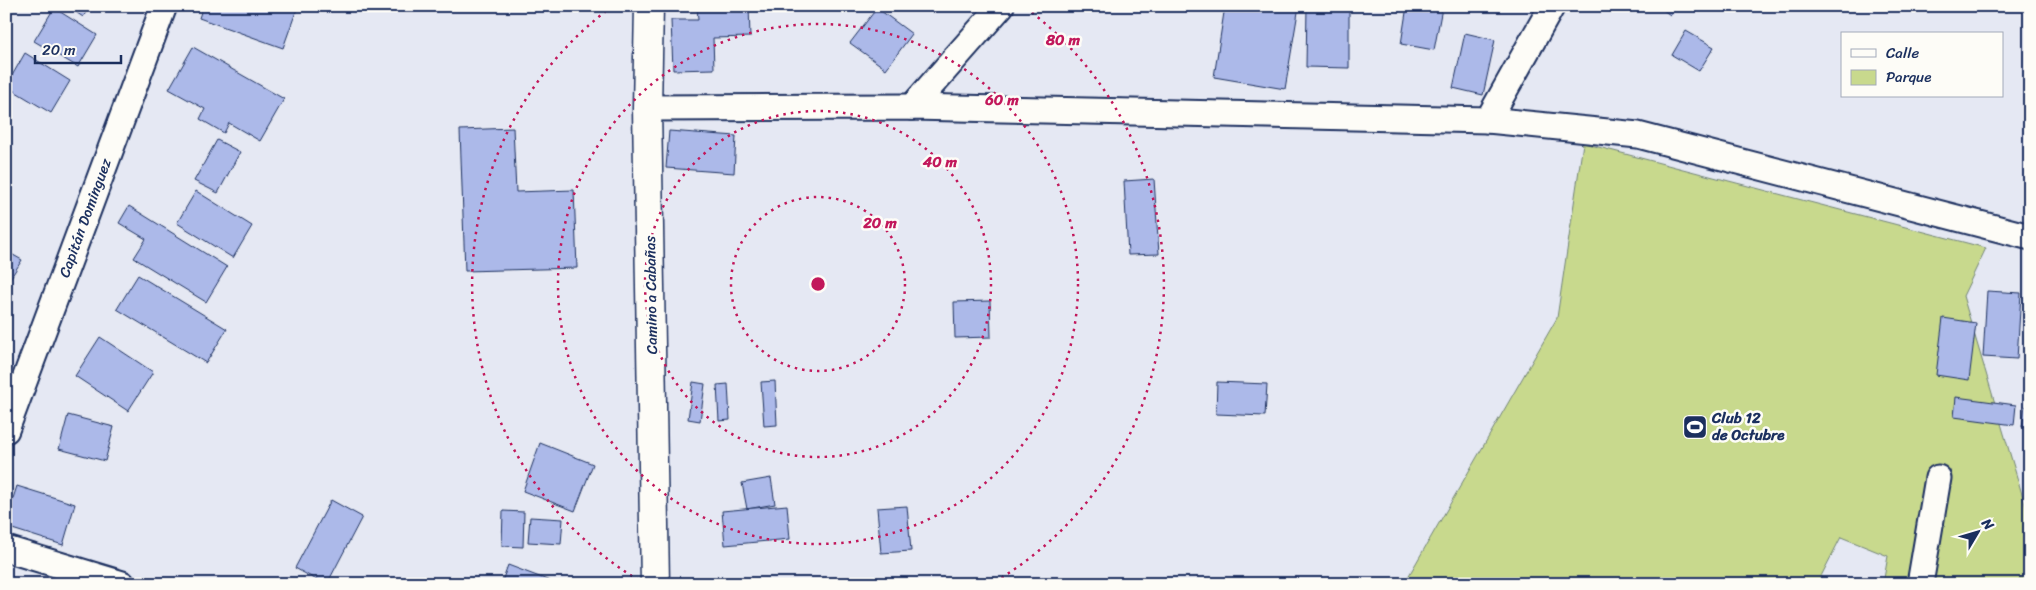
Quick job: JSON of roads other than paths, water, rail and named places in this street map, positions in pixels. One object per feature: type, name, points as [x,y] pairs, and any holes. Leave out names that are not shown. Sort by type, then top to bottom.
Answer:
[{"type":"street","name":"Capitán Dominguez","points":[[6,430],[164,6]]},
{"type":"street","name":"Camino a Cabañas","points":[[649,6],[647,108],[656,584]]},
{"type":"street","points":[[912,107],[1001,6]]},
{"type":"street","points":[[1488,120],[1552,6]]},
{"type":"street","points":[[647,108],[912,107],[1488,120],[1638,135],[2030,237]]},
{"type":"street","points":[[1920,584],[1938,478]]},
{"type":"street","points":[[6,549],[122,584]]},
{"type":"place","name":"Club 12 de Octubre","points":[[1695,427]]}]
